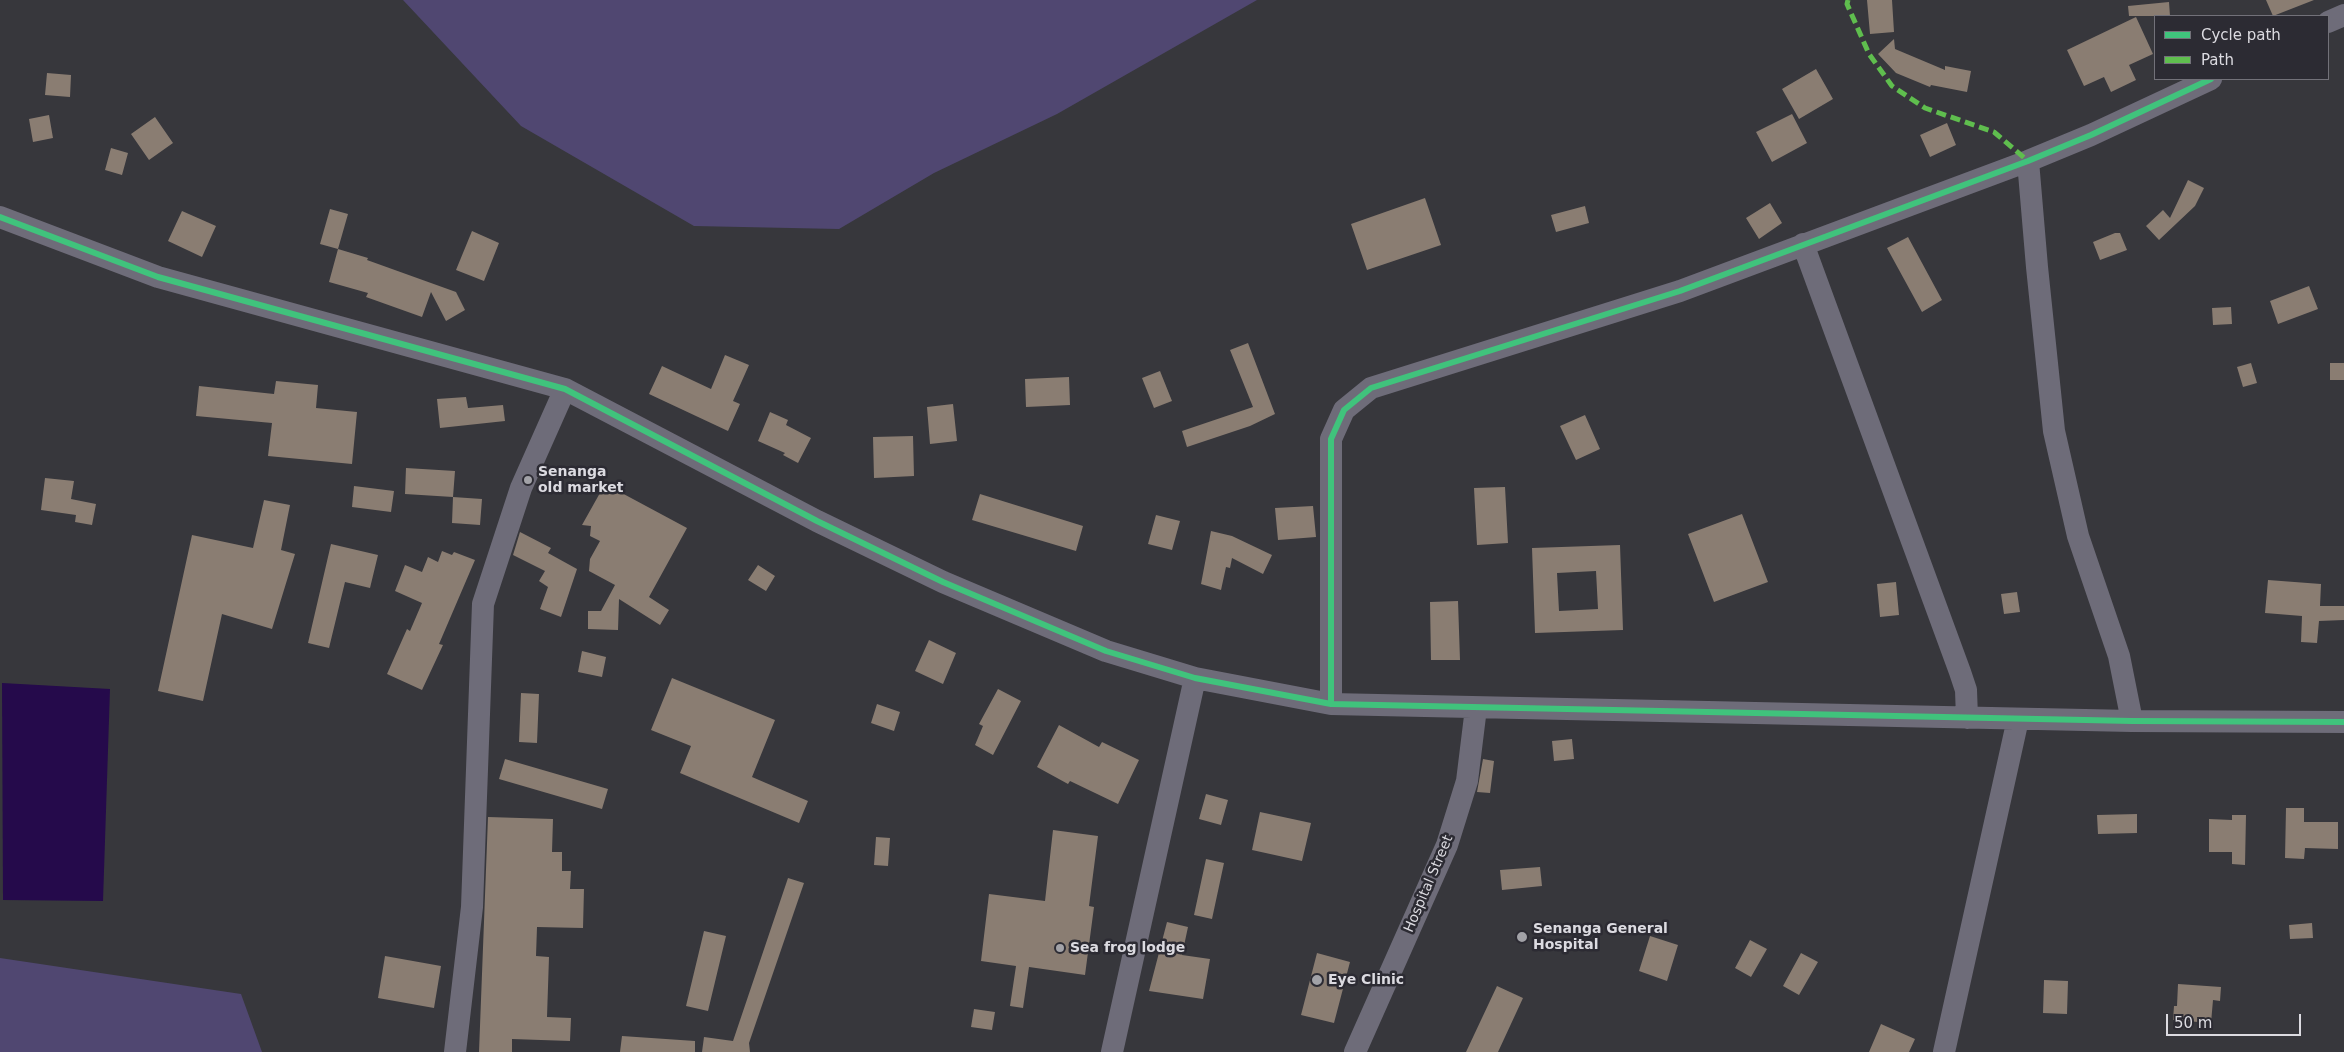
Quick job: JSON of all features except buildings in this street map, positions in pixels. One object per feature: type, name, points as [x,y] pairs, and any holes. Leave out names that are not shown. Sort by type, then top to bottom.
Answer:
[{"type":"street","points":[[2329,22],[2344,14]]},
{"type":"street","points":[[1331,704],[1330,439],[1344,410],[1371,388],[1680,291],[2091,135],[2210,80]]},
{"type":"street","points":[[2028,160],[2054,431],[2078,536],[2119,656],[2132,721]]},
{"type":"street","points":[[0,217],[158,277],[565,389],[817,521],[943,582],[1106,651],[1195,678],[1331,704],[2018,719],[2344,722]]},
{"type":"street","points":[[1803,244],[1960,672],[1966,690],[1967,718]]},
{"type":"street","points":[[456,1052],[472,907],[483,604],[521,488],[565,389]]},
{"type":"street","points":[[1112,1052],[1195,678]]},
{"type":"street","name":"Hospital Street","points":[[1355,1052],[1447,845],[1467,781],[1476,708]]},
{"type":"street","points":[[1944,1052],[2018,719]]},
{"type":"shaded area","points":[[403,0],[1257,0],[1057,114],[934,173],[839,229],[694,226],[521,126]]},
{"type":"shaded area","points":[[2,683],[110,689],[103,901],[3,900]]},
{"type":"shaded area","points":[[0,958],[241,994],[262,1052],[0,1052]]},
{"type":"marked path","points":[[1848,0],[1847,4],[1869,54],[1892,86],[1925,108],[1994,132],[2028,161]]},
{"type":"cycle path","points":[[1331,704],[1331,439],[1344,410],[1371,388],[1680,291],[2028,161],[2091,135],[2209,80]]},
{"type":"cycle path","points":[[0,217],[158,277],[565,389],[817,521],[943,582],[1106,651],[1195,678],[1331,704],[2132,721],[2344,722]]},
{"type":"place","name":"Senanga old market","points":[[528,480]]},
{"type":"place","name":"Senanga General Hospital","points":[[1522,937]]},
{"type":"place","name":"Sea frog lodge","points":[[1060,948]]},
{"type":"place","name":"Eye Clinic","points":[[1317,980]]}]
